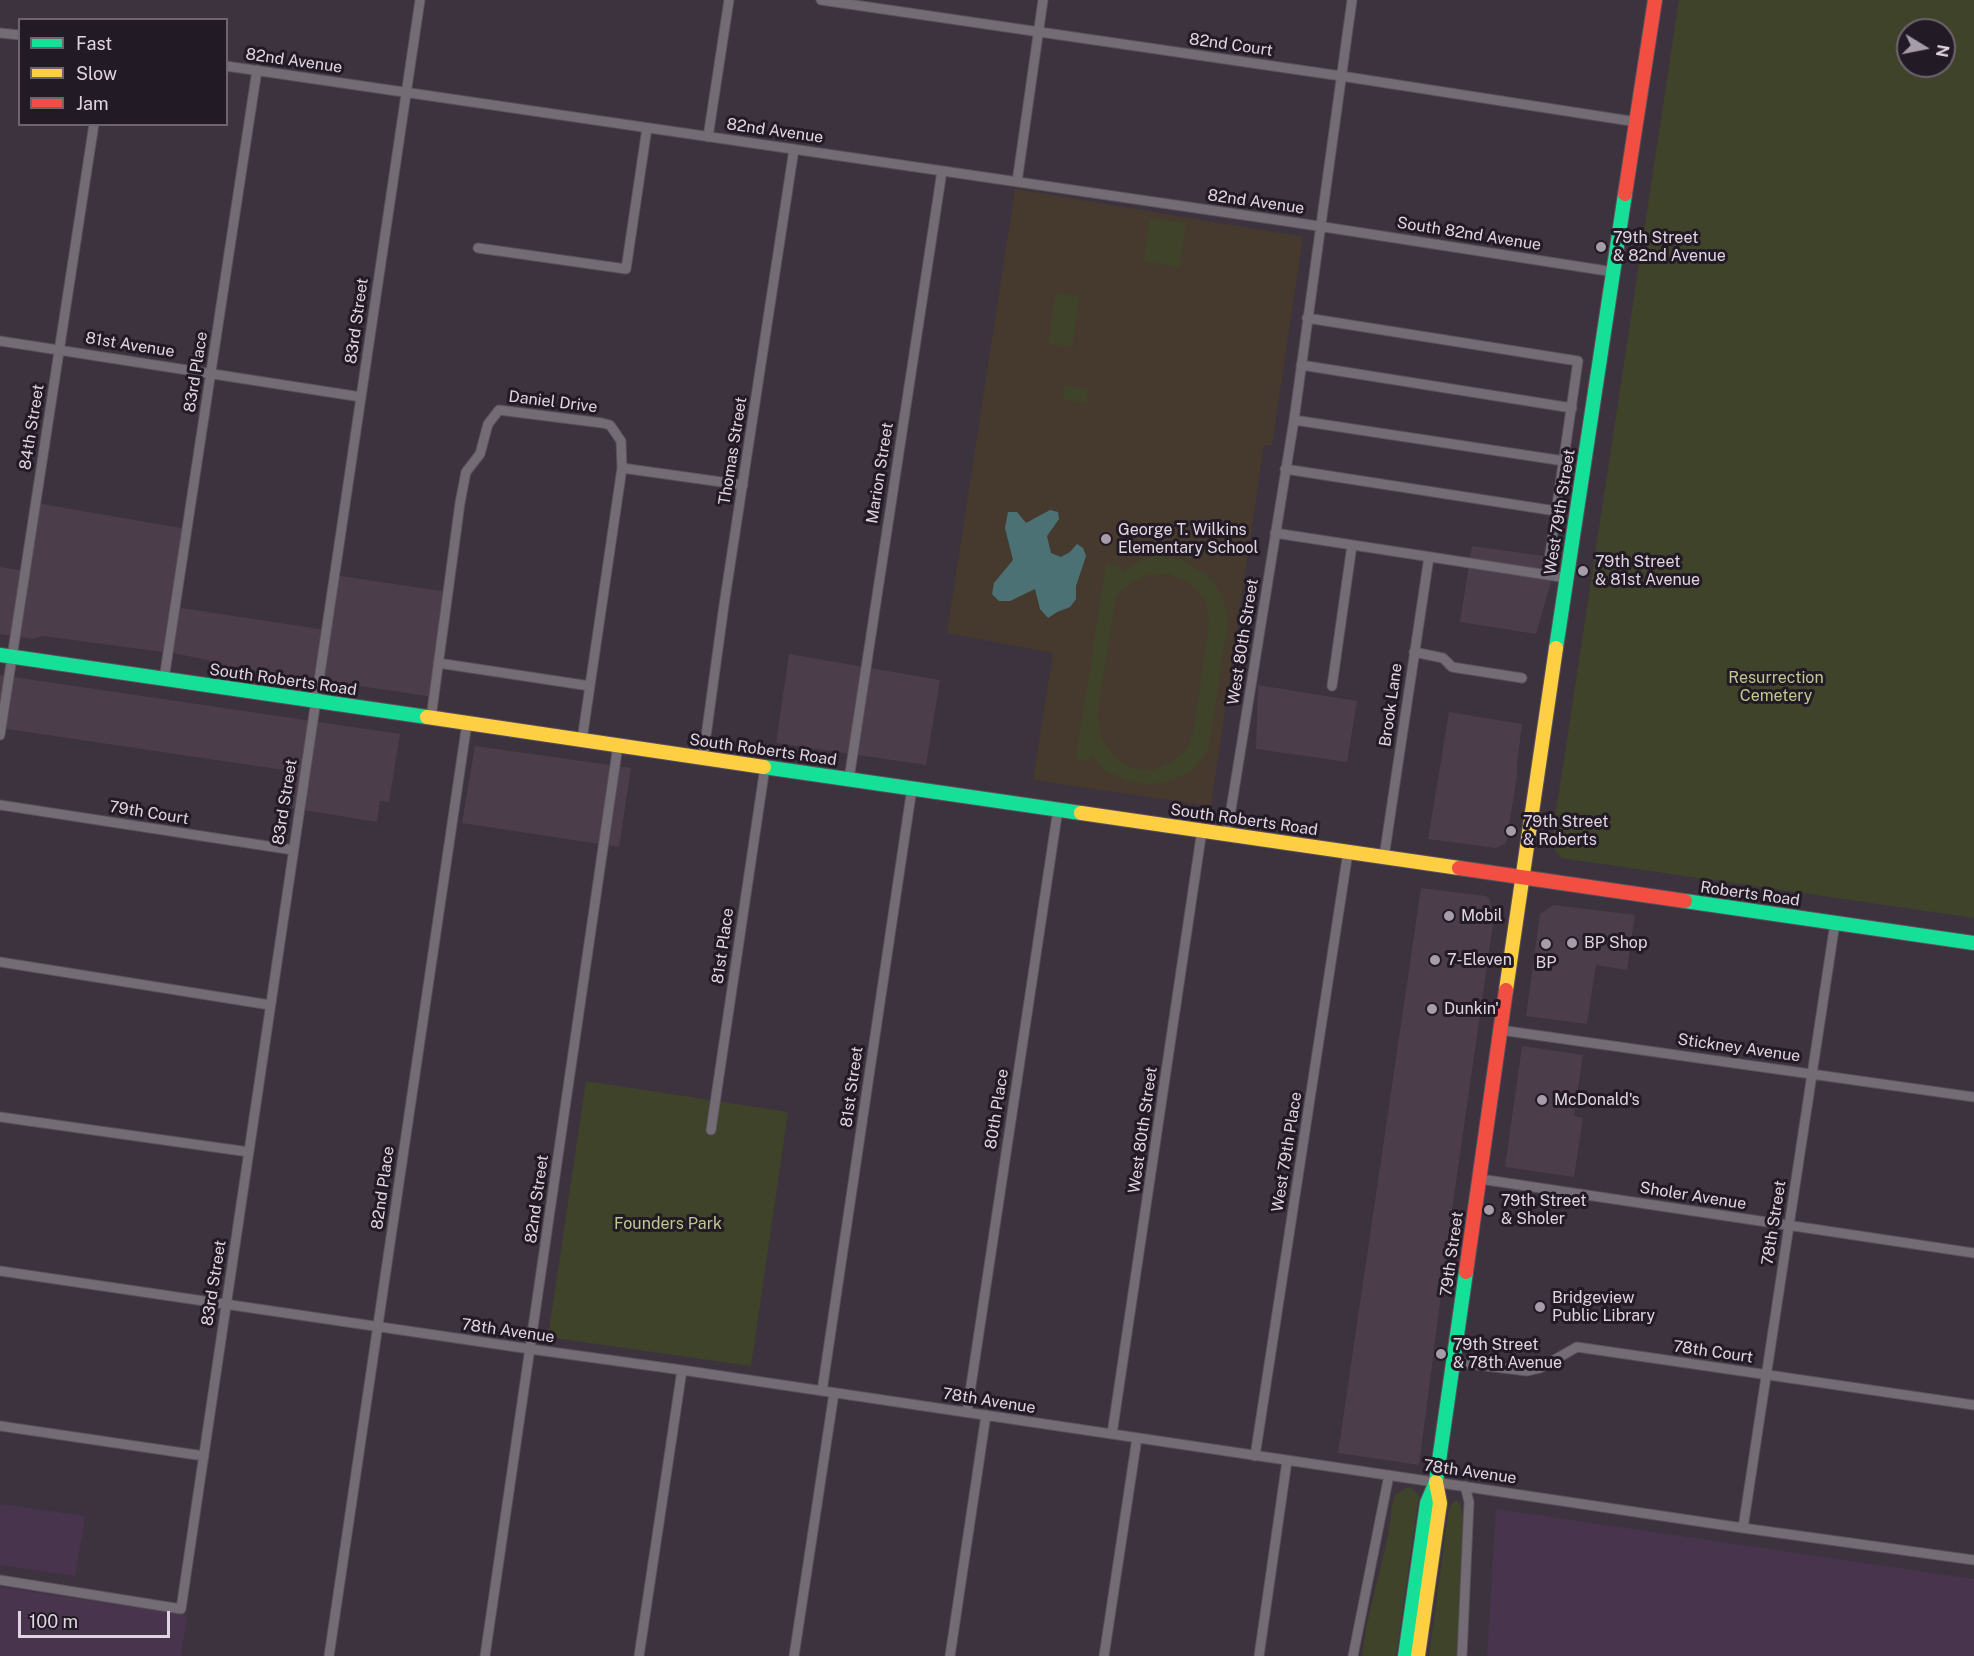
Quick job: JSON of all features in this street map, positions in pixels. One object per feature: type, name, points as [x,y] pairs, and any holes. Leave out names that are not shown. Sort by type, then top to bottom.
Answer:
[{"type":"street","name":"83rd Street","points":[[0,1580],[181,1609],[420,0]]},
{"type":"street","points":[[708,137],[729,0]]},
{"type":"street","name":"82nd Court","points":[[821,0],[1637,122]]},
{"type":"street","points":[[1017,182],[1043,0]]},
{"type":"street","name":"West 80th Street","points":[[1227,834],[1294,420],[1352,0]]},
{"type":"street","name":"West 79th Street","points":[[1500,1030],[1655,0]]},
{"type":"street","points":[[0,33],[18,36]]},
{"type":"street","name":"82nd Avenue","points":[[228,66],[1319,226]]},
{"type":"street","name":"83rd Place","points":[[164,679],[257,70]]},
{"type":"street","name":"84th Street","points":[[0,735],[6,656],[60,349],[94,126]]},
{"type":"street","points":[[478,248],[626,269],[647,128]]},
{"type":"street","name":"Thomas Street","points":[[703,758],[794,149]]},
{"type":"street","name":"Marion Street","points":[[849,779],[942,171]]},
{"type":"street","name":"South 82nd Avenue","points":[[1319,226],[1614,272]]},
{"type":"street","points":[[1307,318],[1578,361],[1547,574]]},
{"type":"street","name":"81st Avenue","points":[[0,341],[361,397]]},
{"type":"street","points":[[1301,365],[1572,408]]},
{"type":"street","name":"Daniel Drive","points":[[431,718],[466,472],[480,454],[488,424],[499,410],[610,425],[621,441],[622,468]]},
{"type":"street","points":[[1294,420],[1564,461]]},
{"type":"street","points":[[582,740],[622,468],[743,485]]},
{"type":"street","points":[[1285,469],[1556,511]]},
{"type":"street","points":[[1275,533],[1567,578]]},
{"type":"street","points":[[1332,686],[1353,545]]},
{"type":"street","name":"Brook Lane","points":[[1384,857],[1429,557]]},
{"type":"street","points":[[1414,651],[1443,658],[1452,667],[1522,678]]},
{"type":"street","name":"South Roberts Road","points":[[6,656],[1522,878]]},
{"type":"street","points":[[438,663],[590,686]]},
{"type":"street","name":"82nd Place","points":[[329,1656],[468,723]]},
{"type":"street","name":"82nd Street","points":[[485,1656],[618,745]]},
{"type":"street","name":"81st Place","points":[[711,1130],[765,767]]},
{"type":"street","name":"81st Street","points":[[822,1391],[912,788]]},
{"type":"street","name":"79th Court","points":[[0,804],[293,850]]},
{"type":"street","name":"80th Place","points":[[967,1412],[1058,809]]},
{"type":"street","name":"West 80th Street","points":[[1113,1434],[1202,830]]},
{"type":"street","name":"West 79th Place","points":[[1256,1456],[1348,852]]},
{"type":"street","name":"Roberts Road","points":[[1522,878],[1974,943]]},
{"type":"street","name":"78th Street","points":[[1743,1528],[1835,923]]},
{"type":"street","points":[[0,963],[270,1005]]},
{"type":"street","name":"Stickney Avenue","points":[[1500,1030],[1974,1097]]},
{"type":"street","name":"79th Street","points":[[1405,1656],[1427,1503],[1436,1482],[1500,1030]]},
{"type":"street","points":[[0,1117],[249,1152]]},
{"type":"street","name":"Sholer Avenue","points":[[1480,1179],[1974,1253]]},
{"type":"street","name":"78th Avenue","points":[[0,1271],[1974,1560]]},
{"type":"street","name":"78th Court","points":[[1453,1362],[1527,1371],[1540,1368],[1577,1347],[1974,1405]]},
{"type":"street","points":[[639,1656],[682,1370]]},
{"type":"street","points":[[795,1656],[834,1393]]},
{"type":"street","points":[[950,1656],[986,1415]]},
{"type":"street","points":[[0,1426],[204,1456]]},
{"type":"street","points":[[1104,1656],[1137,1438]]},
{"type":"street","points":[[1259,1656],[1287,1461]]},
{"type":"street","points":[[1353,1656],[1389,1475]]},
{"type":"street","name":"79th Street","points":[[1419,1656],[1440,1503],[1436,1482]]},
{"type":"street","points":[[1462,1656],[1469,1502],[1465,1486]]},
{"type":"shaded area","name":"George T. Wilkins Elementary School","points":[[1015,189],[1303,237],[1272,445],[1264,445],[1211,806],[1033,780],[1053,653],[947,633]]},
{"type":"shaded area","points":[[36,503],[187,529],[175,607],[326,630],[334,575],[448,592],[434,697],[224,666],[178,654],[43,636],[33,639],[0,634],[0,567],[26,571]]},
{"type":"shaded area","points":[[1050,510],[1058,512],[1059,519],[1047,536],[1051,553],[1061,557],[1077,544],[1083,548],[1086,556],[1076,586],[1076,599],[1070,607],[1048,618],[1040,609],[1035,589],[1010,601],[999,601],[992,594],[994,583],[1013,560],[1005,528],[1008,512],[1017,512],[1026,523]]},
{"type":"shaded area","points":[[1472,546],[1558,558],[1536,634],[1460,622]]},
{"type":"shaded area","points":[[789,654],[940,680],[926,765],[776,743]]},
{"type":"shaded area","points":[[0,675],[400,734],[389,802],[380,801],[377,822],[292,808],[297,772],[0,728]]},
{"type":"shaded area","points":[[1258,685],[1357,701],[1347,762],[1256,749]]},
{"type":"shaded area","points":[[1449,712],[1522,724],[1517,777],[1506,843],[1496,848],[1428,839]]},
{"type":"shaded area","points":[[475,746],[631,768],[619,847],[462,823]]},
{"type":"shaded area","points":[[1421,888],[1486,896],[1490,900],[1494,917],[1453,1203],[1419,1465],[1338,1453]]},
{"type":"shaded area","points":[[1553,905],[1635,915],[1627,970],[1596,965],[1587,1024],[1526,1016],[1540,914]]},
{"type":"shaded area","points":[[1522,1046],[1583,1055],[1574,1116],[1583,1118],[1574,1177],[1505,1167]]},
{"type":"shaded area","points":[[0,1504],[85,1516],[75,1576],[0,1565]]},
{"type":"shaded area","points":[[1496,1509],[1974,1579],[1974,1656],[1487,1656]]},
{"type":"shaded area","points":[[0,1587],[187,1615],[181,1656],[0,1656]]},
{"type":"green space","name":"Resurrection Cemetery","points":[[1679,0],[1974,0],[1974,918],[1561,858],[1551,845]]},
{"type":"green space","points":[[1150,218],[1186,223],[1178,267],[1146,262],[1144,259]]},
{"type":"green space","points":[[1056,293],[1079,296],[1072,347],[1048,343]]},
{"type":"green space","points":[[1065,386],[1088,389],[1086,403],[1063,399]]},
{"type":"green space","points":[[1158,555],[1183,561],[1207,575],[1218,589],[1225,606],[1228,623],[1208,749],[1193,770],[1172,780],[1149,785],[1127,780],[1105,771],[1092,755],[1090,761],[1076,759],[1106,564],[1121,567],[1121,573],[1139,561]],"holes":[[[1166,573],[1190,583],[1206,601],[1209,623],[1194,730],[1187,749],[1170,763],[1153,770],[1133,769],[1117,760],[1101,739],[1097,716],[1116,596],[1125,587],[1143,576]]]},
{"type":"green space","name":"Founders Park","points":[[586,1081],[788,1112],[751,1366],[548,1337]]},
{"type":"green space","points":[[1406,1488],[1411,1488],[1419,1495],[1396,1656],[1362,1656],[1366,1628],[1388,1536],[1393,1501],[1395,1495]]},
{"type":"green space","points":[[1456,1500],[1460,1504],[1463,1516],[1457,1656],[1429,1656],[1448,1515],[1451,1505]]},
{"type":"traffic: fast","points":[[1556,648],[1625,194]]},
{"type":"traffic: fast","points":[[0,655],[427,717]]},
{"type":"traffic: fast","points":[[764,767],[1081,813]]},
{"type":"traffic: fast","points":[[1685,901],[1974,943]]},
{"type":"traffic: fast","points":[[1405,1656],[1427,1503],[1436,1482],[1466,1272]]},
{"type":"traffic: slow","points":[[1506,990],[1556,648]]},
{"type":"traffic: slow","points":[[427,717],[764,767]]},
{"type":"traffic: slow","points":[[1081,813],[1459,868]]},
{"type":"traffic: slow","points":[[1418,1656],[1440,1503],[1436,1482]]},
{"type":"traffic: jam","points":[[1625,194],[1655,0]]},
{"type":"traffic: jam","points":[[1459,868],[1685,901]]},
{"type":"traffic: jam","points":[[1466,1272],[1506,990]]},
{"type":"place","name":"79th Street & 82nd Avenue","points":[[1601,247]]},
{"type":"place","name":"George T. Wilkins Elementary School","points":[[1106,539]]},
{"type":"place","name":"79th Street & 81st Avenue","points":[[1583,571]]},
{"type":"place","name":"79th Street & Roberts","points":[[1511,831]]},
{"type":"place","name":"Mobil","points":[[1449,916]]},
{"type":"place","name":"BP Shop","points":[[1572,943]]},
{"type":"place","name":"BP","points":[[1546,944]]},
{"type":"place","name":"7-Eleven","points":[[1435,960]]},
{"type":"place","name":"Dunkin'","points":[[1432,1009]]},
{"type":"place","name":"McDonald's","points":[[1542,1100]]},
{"type":"place","name":"79th Street & Sholer","points":[[1489,1210]]},
{"type":"place","name":"Bridgeview Public Library","points":[[1540,1307]]},
{"type":"place","name":"79th Street & 78th Avenue","points":[[1441,1354]]}]
